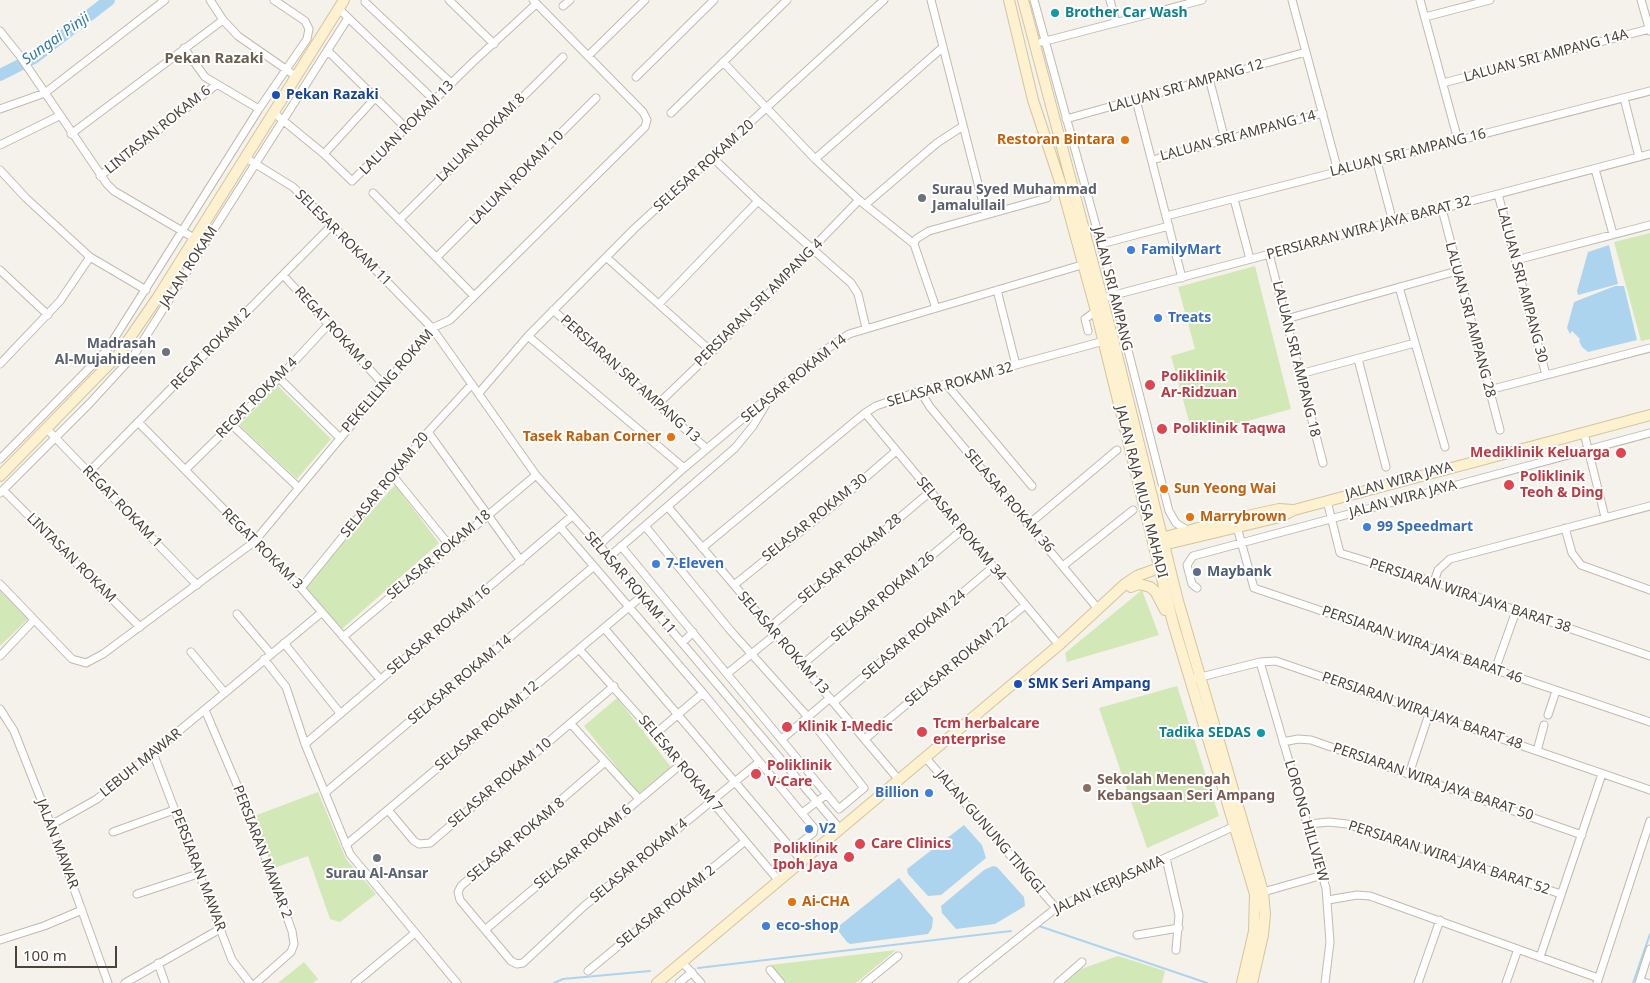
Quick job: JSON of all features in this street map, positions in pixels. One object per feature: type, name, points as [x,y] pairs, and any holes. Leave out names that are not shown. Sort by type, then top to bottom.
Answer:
[{"type":"main road","name":"JALAN RAJA MUSA MAHADI","points":[[1010,0],[1033,100],[1088,262],[1103,298],[1196,679],[1262,892],[1265,914],[1263,935],[1252,983]]},
{"type":"main road","points":[[1014,0],[1021,28],[1032,44],[1027,50],[1043,126]]},
{"type":"main road","name":"JALAN RAJA MUSA MAHADI","points":[[1023,0],[1032,44],[1088,262],[1099,342],[1161,571],[1173,623],[1196,679]]},
{"type":"main road","name":"JALAN ROKAM","points":[[0,476],[118,355],[246,158],[342,4]]},
{"type":"main road","name":"JALAN WIRA JAYA","points":[[1163,541],[1280,517],[1294,510],[1650,415]]},
{"type":"main road","name":"JALAN WIRA JAYA","points":[[1163,541],[1187,530],[1279,510],[1294,510]]},
{"type":"main road","points":[[1152,543],[1163,541],[1161,571]]},
{"type":"main road","points":[[1098,610],[1106,608],[1131,587],[1161,571]]},
{"type":"main road","points":[[657,983],[1058,645],[1125,584],[1137,576],[1161,571],[1172,578]]},
{"type":"main road","points":[[1131,587],[1144,584],[1155,591],[1168,620],[1173,623]]},
{"type":"main road","name":"JALAN RAJA MUSA MAHADI","points":[[1240,824],[1255,894],[1256,915],[1242,983]]},
{"type":"street","points":[[0,109],[45,93],[165,0]]},
{"type":"street","points":[[210,0],[223,20],[251,46],[297,76]]},
{"type":"street","name":"JALAN ROKAM","points":[[0,459],[97,362],[146,290],[259,109],[307,39],[309,29],[304,21],[274,0]]},
{"type":"street","points":[[449,0],[494,44]]},
{"type":"street","points":[[563,6],[570,0]]},
{"type":"street","points":[[588,56],[645,0]]},
{"type":"street","points":[[636,77],[714,0]]},
{"type":"street","points":[[671,113],[787,0]]},
{"type":"street","name":"SELESAR ROKAM 20","points":[[479,393],[528,336],[606,257],[884,0]]},
{"type":"street","points":[[931,0],[986,214]]},
{"type":"street","name":"JALAN SRI AMPANG","points":[[1034,0],[1101,244],[1169,511],[1176,522],[1187,530]]},
{"type":"street","points":[[1110,0],[1116,23]]},
{"type":"street","points":[[1032,44],[1202,0]]},
{"type":"street","points":[[1292,0],[1338,171]]},
{"type":"street","points":[[1420,0],[1458,140]]},
{"type":"street","points":[[1425,17],[1475,2],[1490,0]]},
{"type":"street","points":[[1641,0],[1649,31]]},
{"type":"street","points":[[365,2],[451,83]]},
{"type":"street","name":"LALUAN ROKAM 13","points":[[274,113],[285,120],[352,180],[451,83],[494,44],[535,2]]},
{"type":"street","name":"PEKELILING ROKAM","points":[[0,584],[72,658],[86,663],[103,654],[254,542],[383,384],[432,328],[450,320],[645,127],[647,120],[643,112],[535,2]]},
{"type":"street","points":[[342,4],[348,18],[434,100]]},
{"type":"street","name":"JALAN ROKAM","points":[[2,491],[56,438],[128,362],[285,120],[348,18]]},
{"type":"street","points":[[71,134],[223,20]]},
{"type":"street","points":[[0,31],[20,56],[100,176],[114,191],[194,238]]},
{"type":"street","name":"LALUAN SRI AMPANG 14A","points":[[1443,83],[1649,31]]},
{"type":"street","points":[[184,48],[205,77],[259,109]]},
{"type":"street","points":[[815,160],[942,48]]},
{"type":"street","points":[[328,52],[406,128]]},
{"type":"street","name":"LALUAN SRI AMPANG 12","points":[[1066,119],[1306,52]]},
{"type":"street","name":"LALUAN ROKAM 8","points":[[399,220],[563,57]]},
{"type":"street","points":[[723,62],[815,160],[859,200],[914,244],[936,308]]},
{"type":"street","points":[[1209,78],[1225,140]]},
{"type":"street","name":"LINTASAN ROKAM 6","points":[[100,176],[216,85]]},
{"type":"street","name":"LALUAN SRI AMPANG 16","points":[[1166,216],[1650,91]]},
{"type":"street","points":[[324,154],[376,97]]},
{"type":"street","name":"LALUAN ROKAM 10","points":[[437,257],[596,98]]},
{"type":"street","points":[[1624,98],[1639,157]]},
{"type":"street","points":[[1136,100],[1182,278]]},
{"type":"street","name":"LALUAN SRI AMPANG 14","points":[[1152,160],[1323,113]]},
{"type":"street","points":[[0,145],[59,116]]},
{"type":"street","points":[[866,204],[937,143],[963,126]]},
{"type":"street","name":"PERSIARAN WIRA JAYA BARAT 32","points":[[1103,298],[1650,154]]},
{"type":"street","name":"SELESAR ROKAM 11","points":[[246,158],[292,187],[332,225],[432,328]]},
{"type":"street","points":[[713,158],[758,201],[851,283],[858,294],[866,328]]},
{"type":"street","points":[[1377,162],[1393,222]]},
{"type":"street","points":[[1595,169],[1613,234]]},
{"type":"street","points":[[0,170],[26,198],[90,256],[146,290]]},
{"type":"street","points":[[374,193],[474,296]]},
{"type":"street","name":"LALUAN SRI AMPANG 30","points":[[1498,194],[1546,375]]},
{"type":"street","points":[[914,244],[916,239],[928,231],[1048,198]]},
{"type":"street","points":[[1234,199],[1250,260]]},
{"type":"street","name":"PERSIARAN SRI AMPANG 4","points":[[658,404],[813,250],[859,200]]},
{"type":"street","points":[[659,304],[758,201]]},
{"type":"street","name":"LALUAN SRI AMPANG 28","points":[[1442,209],[1500,430]]},
{"type":"street","name":"REGAT ROKAM 2","points":[[90,472],[332,225]]},
{"type":"street","points":[[1516,260],[1650,225]]},
{"type":"street","points":[[1101,244],[1169,226]]},
{"type":"street","name":"LALUAN SRI AMPANG 18","points":[[1270,254],[1323,463]]},
{"type":"street","points":[[0,364],[48,316],[90,256]]},
{"type":"street","points":[[606,257],[712,352]]},
{"type":"street","name":"SELASAR ROKAM 14","points":[[599,545],[684,468],[821,353],[849,334],[1088,262]]},
{"type":"street","points":[[0,270],[48,316]]},
{"type":"street","points":[[1286,319],[1457,271]]},
{"type":"street","name":"REGAT ROKAM 9","points":[[283,275],[383,384]]},
{"type":"street","points":[[1399,287],[1445,446]]},
{"type":"street","points":[[997,290],[1016,366]]},
{"type":"street","points":[[1088,331],[1085,319],[1096,311],[1097,303],[1103,298]]},
{"type":"street","name":"PERSIARAN SRI AMPANG 13","points":[[553,310],[707,449]]},
{"type":"street","name":"REGAT ROKAM 4","points":[[185,470],[279,378],[328,325]]},
{"type":"street","name":"SELASAR ROKAM 11","points":[[432,328],[536,475],[599,545],[840,829]]},
{"type":"street","points":[[528,336],[684,468]]},
{"type":"street","name":"SELASAR ROKAM 32","points":[[702,548],[865,413],[888,402],[920,391],[1099,342]]},
{"type":"street","points":[[1300,374],[1415,343]]},
{"type":"street","points":[[1489,390],[1650,348]]},
{"type":"street","points":[[118,355],[128,362]]},
{"type":"street","points":[[1358,359],[1386,467]]},
{"type":"street","points":[[279,378],[339,437]]},
{"type":"street","name":"SELASAR ROKAM 20","points":[[301,588],[428,432],[472,384]]},
{"type":"street","points":[[947,385],[1032,486]]},
{"type":"street","name":"SELASAR ROKAM 36","points":[[920,391],[930,407],[1098,610]]},
{"type":"street","points":[[609,557],[735,448],[753,426],[770,397]]},
{"type":"street","name":"SELASAR ROKAM 34","points":[[865,413],[1058,645]]},
{"type":"street","name":"REGAT ROKAM 3","points":[[139,423],[301,588],[380,679]]},
{"type":"street","points":[[232,425],[298,487]]},
{"type":"street","name":"REGAT ROKAM 1","points":[[47,429],[197,585]]},
{"type":"street","points":[[428,432],[521,561]]},
{"type":"street","points":[[1584,433],[1605,517]]},
{"type":"street","name":"JALAN WIRA JAYA","points":[[1197,588],[1192,584],[1187,565],[1188,560],[1193,556],[1650,433]]},
{"type":"street","points":[[1028,524],[1117,450]]},
{"type":"street","name":"SELASAR ROKAM 30","points":[[734,585],[835,504],[896,451]]},
{"type":"street","name":"SELASAR ROKAM 18","points":[[343,636],[536,475]]},
{"type":"street","points":[[393,476],[450,546]]},
{"type":"street","name":"LINTASAN ROKAM","points":[[2,491],[140,627]]},
{"type":"street","name":"SELASAR ROKAM 28","points":[[770,627],[930,492]]},
{"type":"street","name":"PERSIARAN WIRA JAYA BARAT 38","points":[[1327,501],[1340,553],[1434,582],[1650,656]]},
{"type":"street","points":[[1434,582],[1438,570],[1450,559],[1650,506]]},
{"type":"street","name":"SELASAR ROKAM 13","points":[[668,507],[803,664],[899,780]]},
{"type":"street","points":[[1063,566],[1133,510]]},
{"type":"street","name":"SELASAR ROKAM 16","points":[[305,744],[561,528],[572,516]]},
{"type":"street","points":[[621,546],[839,809],[864,788],[808,717],[751,653],[645,526]]},
{"type":"street","name":"PERSIARAN WIRA JAYA BARAT 46","points":[[1237,526],[1254,588],[1650,722]]},
{"type":"street","name":"SELASAR ROKAM 11","points":[[561,528],[703,693],[814,828],[813,833],[792,850]]},
{"type":"street","points":[[1565,528],[1572,553],[1581,565],[1650,590]]},
{"type":"street","name":"SELASAR ROKAM 26","points":[[803,664],[962,530]]},
{"type":"street","name":"SELASAR ROKAM 14","points":[[326,792],[593,567]]},
{"type":"street","name":"SELASAR ROKAM 24","points":[[782,739],[993,567]]},
{"type":"street","name":"SELASAR ROKAM 12","points":[[346,845],[642,596]]},
{"type":"street","name":"SELASAR ROKAM 22","points":[[864,739],[1026,605]]},
{"type":"street","points":[[1495,670],[1516,611]]},
{"type":"street","name":"LEBUH MAWAR","points":[[51,825],[97,799],[321,613]]},
{"type":"street","points":[[236,614],[271,654]]},
{"type":"street","points":[[0,656],[34,620]]},
{"type":"street","points":[[605,629],[802,861]]},
{"type":"street","points":[[682,642],[693,632]]},
{"type":"street","points":[[728,673],[776,634]]},
{"type":"street","points":[[284,643],[340,713]]},
{"type":"street","name":"SELESAR ROKAM 7","points":[[580,649],[614,686],[744,842],[779,881]]},
{"type":"street","points":[[191,652],[225,693]]},
{"type":"street","points":[[264,659],[286,688],[305,744],[346,845],[356,864],[456,983]]},
{"type":"street","name":"PERSIARAN WIRA JAYA BARAT 48","points":[[1196,679],[1260,662],[1276,661],[1650,790]]},
{"type":"street","name":"LORONG HILLVIEW","points":[[1260,662],[1323,875],[1328,900],[1330,942],[1325,983]]},
{"type":"street","name":"SELASAR ROKAM 10","points":[[388,810],[414,841],[420,844],[430,843],[614,686]]},
{"type":"street","points":[[1548,715],[1556,691]]},
{"type":"street","points":[[655,734],[703,693]]},
{"type":"street","name":"JALAN MAWAR","points":[[0,709],[14,731],[51,825],[108,983]]},
{"type":"street","name":"PERSIARAN MAWAR 2","points":[[206,710],[249,813],[292,931],[294,944],[291,952],[256,983]]},
{"type":"street","points":[[1409,774],[1429,714]]},
{"type":"street","points":[[571,724],[639,799]]},
{"type":"street","points":[[1537,751],[1544,726]]},
{"type":"street","name":"PERSIARAN WIRA JAYA BARAT 50","points":[[1283,742],[1298,739],[1311,740],[1582,835]]},
{"type":"street","name":"PERSIARAN MAWAR","points":[[153,753],[232,960],[250,983]]},
{"type":"street","name":"JALAN GUNUNG TINGGI","points":[[925,757],[1056,908]]},
{"type":"street","name":"SELASAR ROKAM 8","points":[[523,962],[518,964],[511,961],[460,900],[458,892],[461,886],[606,762]]},
{"type":"street","name":"SELASAR ROKAM 4","points":[[523,962],[583,908],[759,762]]},
{"type":"street","name":"SELASAR ROKAM 6","points":[[486,929],[680,765]]},
{"type":"street","points":[[1540,957],[1602,774]]},
{"type":"street","points":[[802,813],[827,794]]},
{"type":"street","points":[[113,832],[174,810]]},
{"type":"street","points":[[1328,900],[1356,895],[1370,896],[1540,957],[1597,980],[1650,821]]},
{"type":"street","name":"PERSIARAN WIRA JAYA BARAT 52","points":[[1308,824],[1330,822],[1346,824],[1561,894]]},
{"type":"street","name":"JALAN KERJASAMA","points":[[962,983],[1056,908],[1240,824]]},
{"type":"street","name":"SELASAR ROKAM 2","points":[[588,971],[744,842]]},
{"type":"street","points":[[1166,858],[1179,915],[1176,950]]},
{"type":"street","points":[[137,894],[198,874]]},
{"type":"street","points":[[1262,892],[1323,875]]},
{"type":"street","points":[[1,938],[82,910]]},
{"type":"street","points":[[1418,983],[1440,920]]},
{"type":"street","points":[[1137,935],[1179,928]]},
{"type":"street","points":[[126,983],[220,929]]},
{"type":"street","points":[[355,983],[415,933]]},
{"type":"street","points":[[1506,983],[1518,949]]},
{"type":"street","points":[[1642,982],[1650,949]]},
{"type":"street","points":[[865,983],[898,956]]},
{"type":"street","points":[[682,962],[701,983]]},
{"type":"street","points":[[1058,983],[1082,962]]},
{"type":"street","points":[[158,963],[164,983]]},
{"type":"street","points":[[770,970],[781,983]]},
{"type":"street","points":[[679,983],[692,972]]},
{"type":"green space","points":[[1650,233],[1650,339],[1641,341],[1614,242]]},
{"type":"green space","points":[[1255,266],[1291,409],[1193,436],[1171,356],[1195,349],[1178,287]]},
{"type":"green space","points":[[278,386],[331,439],[297,479],[239,425]]},
{"type":"green space","points":[[395,485],[439,543],[342,629],[305,586]]},
{"type":"green space","points":[[1142,590],[1159,635],[1067,662],[1065,653]]},
{"type":"green space","points":[[0,591],[28,619],[0,646]]},
{"type":"green space","points":[[1177,686],[1219,816],[1147,848],[1099,708]]},
{"type":"green space","points":[[617,698],[671,767],[638,794],[584,726]]},
{"type":"green space","points":[[318,792],[346,859],[376,894],[340,922],[330,919],[308,856],[274,868],[254,816]]},
{"type":"green space","points":[[896,950],[856,983],[787,983],[770,965]]},
{"type":"green space","points":[[1118,956],[1165,971],[1162,983],[1064,983],[1081,969]]},
{"type":"green space","points":[[304,962],[318,979],[313,983],[278,983]]},
{"type":"water","points":[[1609,245],[1618,284],[1578,295],[1577,291],[1588,252]]},
{"type":"water","points":[[1615,286],[1624,286],[1637,340],[1588,352],[1582,347],[1580,339],[1572,331],[1570,334],[1567,328],[1574,302]]},
{"type":"water","points":[[964,825],[982,845],[986,858],[941,895],[928,896],[908,874],[907,869]]},
{"type":"water","points":[[993,866],[997,867],[1024,897],[1025,906],[995,924],[956,929],[942,913],[941,906],[984,870]]},
{"type":"water","points":[[899,878],[933,918],[932,928],[928,934],[850,944],[847,942],[839,932],[839,926]]},
{"type":"waterway","name":"Sungai Pinji","points":[[0,75],[34,58],[109,0]]},
{"type":"waterway","points":[[1039,926],[1207,983]]},
{"type":"waterway","points":[[698,968],[1011,931]]},
{"type":"waterway","points":[[1633,983],[1650,934]]},
{"type":"waterway","points":[[554,983],[563,979],[650,971]]},
{"type":"place","name":"Brother Car Wash","points":[[1055,13]]},
{"type":"place","name":"Pekan Razaki","points":[[276,95]]},
{"type":"place","name":"Restoran Bintara","points":[[1125,140]]},
{"type":"place","name":"Surau Syed Muhammad Jamalullail","points":[[922,198]]},
{"type":"place","name":"FamilyMart","points":[[1131,250]]},
{"type":"place","name":"Treats","points":[[1158,318]]},
{"type":"place","name":"Madrasah Al-Mujahideen","points":[[166,352]]},
{"type":"place","name":"Poliklinik Ar-Ridzuan","points":[[1150,385]]},
{"type":"place","name":"Poliklinik Taqwa","points":[[1162,429]]},
{"type":"place","name":"Tasek Raban Corner","points":[[671,437]]},
{"type":"place","name":"Mediklinik Keluarga","points":[[1621,453]]},
{"type":"place","name":"Poliklinik Teoh & Ding","points":[[1509,485]]},
{"type":"place","name":"Sun Yeong Wai","points":[[1164,489]]},
{"type":"place","name":"Marrybrown","points":[[1190,517]]},
{"type":"place","name":"99 Speedmart","points":[[1367,527]]},
{"type":"place","name":"7-Eleven","points":[[656,564]]},
{"type":"place","name":"Maybank","points":[[1197,572]]},
{"type":"place","name":"SMK Seri Ampang","points":[[1018,684]]},
{"type":"place","name":"Klinik I-Medic","points":[[787,727]]},
{"type":"place","name":"Tcm herbalcare enterprise","points":[[922,732]]},
{"type":"place","name":"Tadika SEDAS","points":[[1261,733]]},
{"type":"place","name":"Poliklinik V-Care","points":[[756,774]]},
{"type":"place","name":"Sekolah Menengah Kebangsaan Seri Ampang","points":[[1087,788]]},
{"type":"place","name":"Billion","points":[[929,793]]},
{"type":"place","name":"V2","points":[[809,829]]},
{"type":"place","name":"Care Clinics","points":[[860,844]]},
{"type":"place","name":"Poliklinik Ipoh Jaya","points":[[849,857]]},
{"type":"place","name":"Surau Al-Ansar","points":[[377,858]]},
{"type":"place","name":"Ai-CHA","points":[[792,902]]},
{"type":"place","name":"eco-shop","points":[[766,926]]},
{"type":"district","name":"Pekan Razaki","points":[[214,59]]}]
